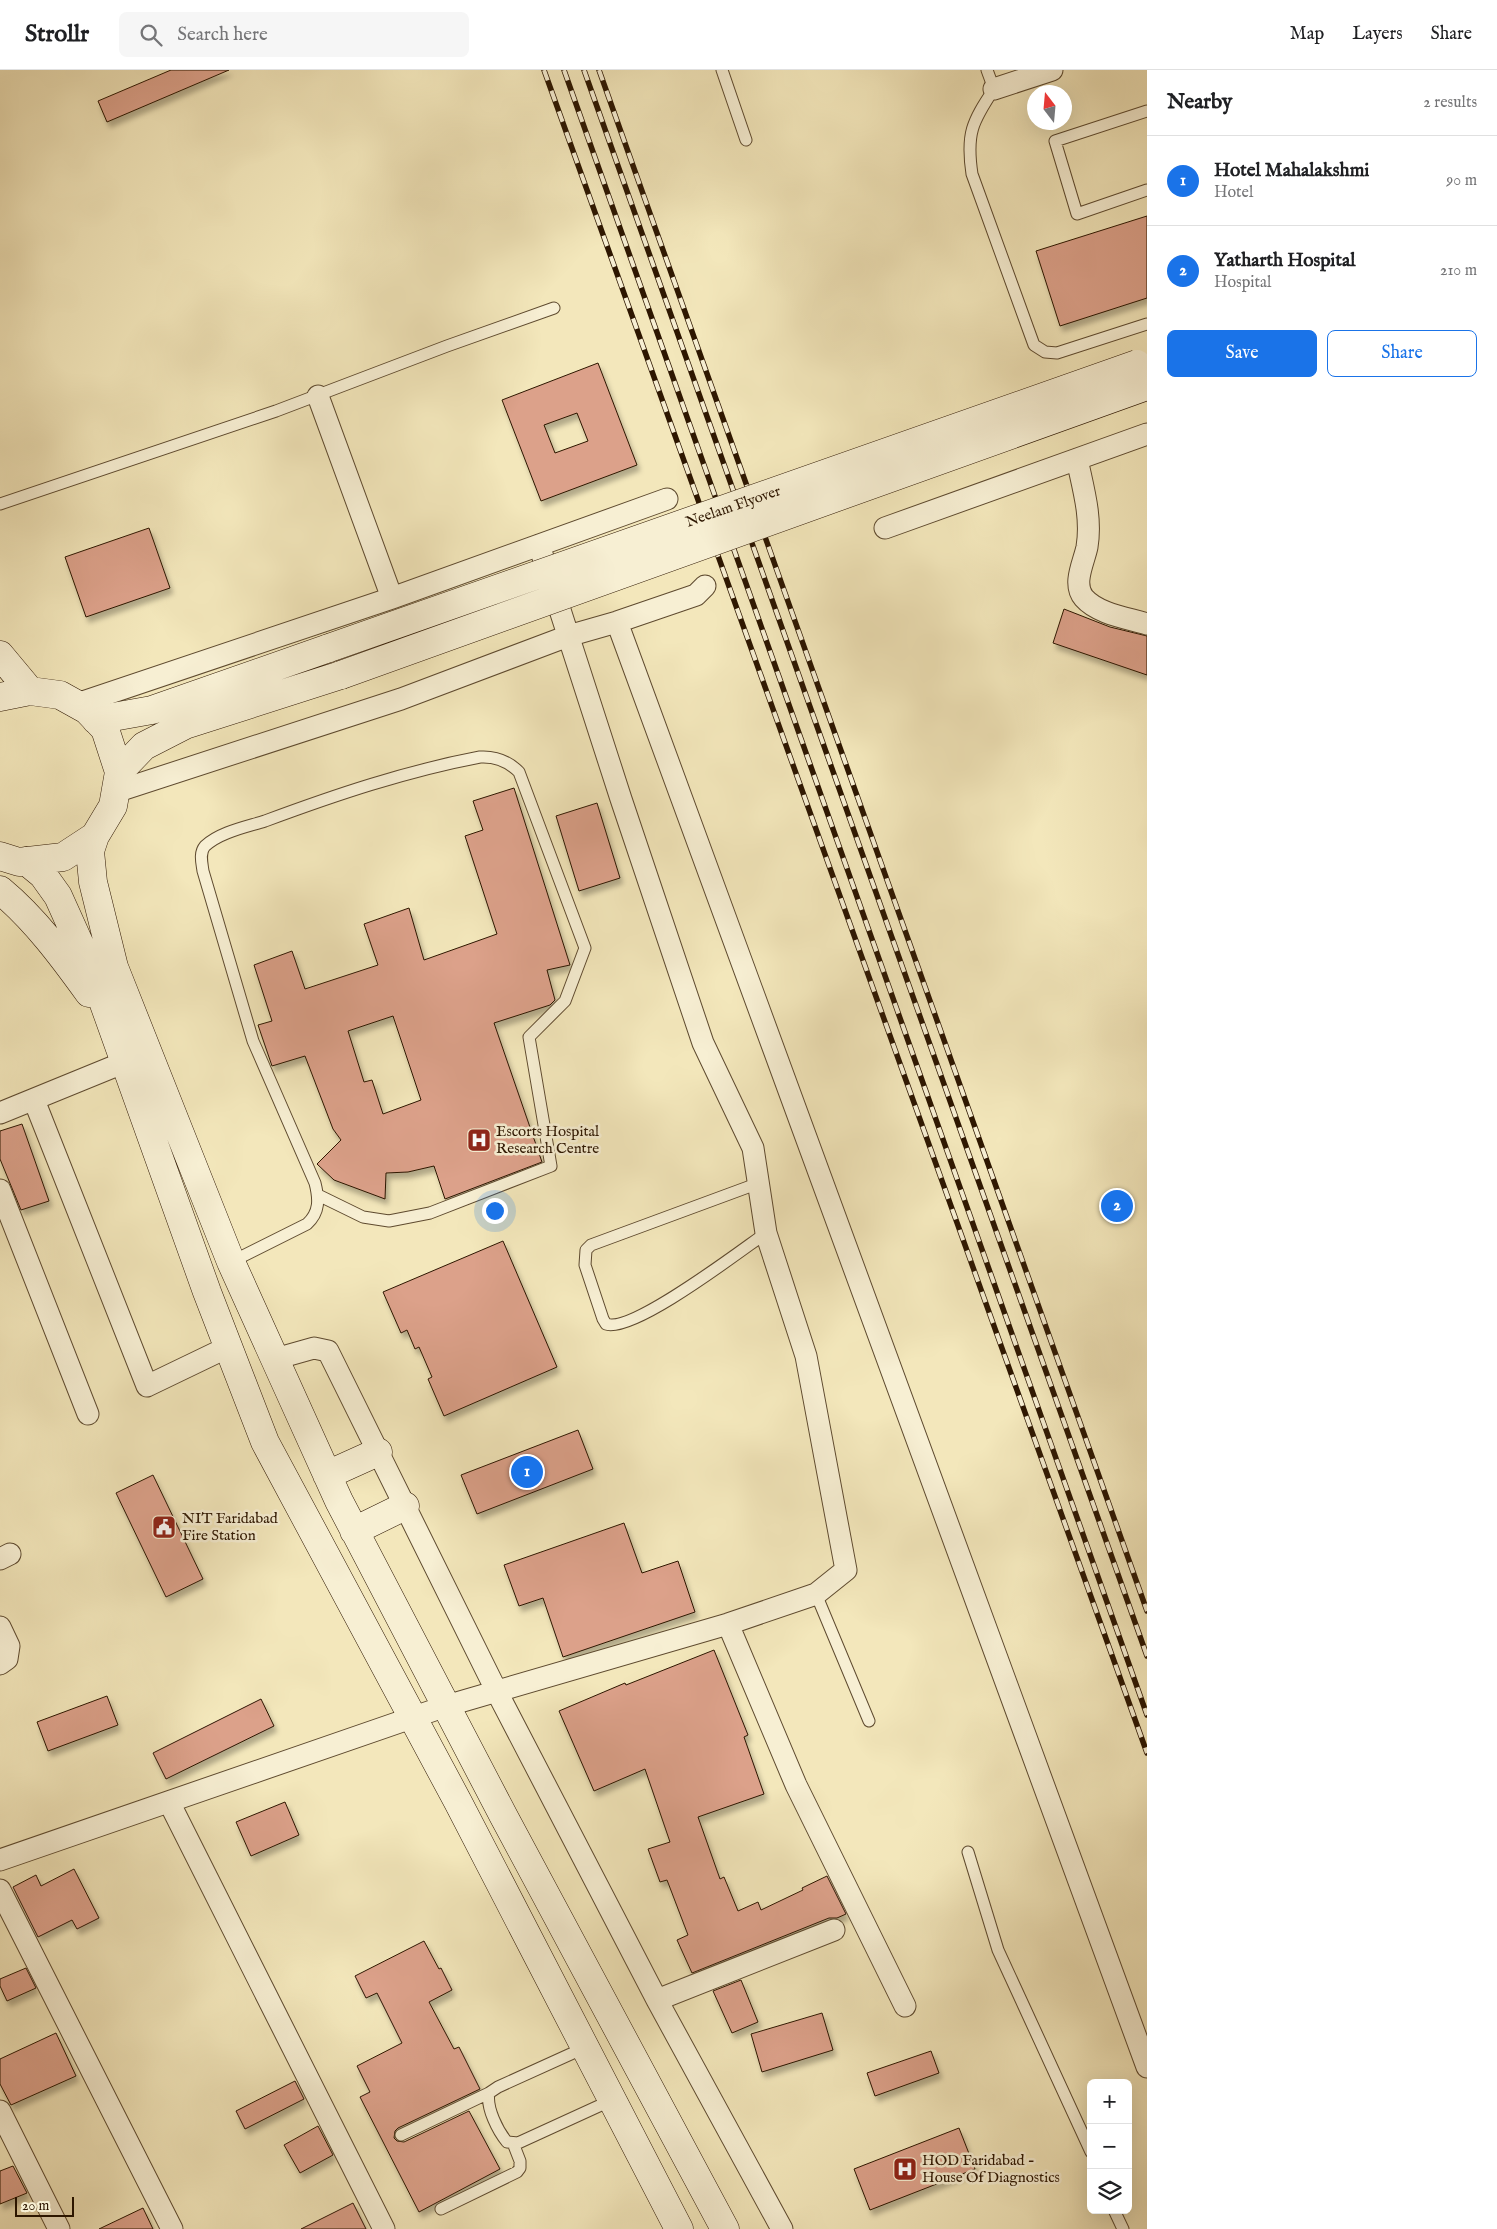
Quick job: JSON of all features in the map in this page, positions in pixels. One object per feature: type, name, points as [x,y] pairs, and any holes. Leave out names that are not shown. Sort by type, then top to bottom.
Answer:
[{"type":"street","points":[[990,80],[1052,70]]},
{"type":"street","name":"Neelam Flyover","points":[[86,712],[152,710],[329,648],[1144,374]]},
{"type":"street","name":"Neelam Flyover","points":[[117,782],[144,746],[185,725],[341,675],[1144,374]]},
{"type":"street","points":[[318,396],[392,598]]},
{"type":"street","points":[[885,528],[1147,434]]},
{"type":"street","points":[[1077,459],[1089,522],[1087,546],[1080,574],[1079,589],[1084,598],[1099,609],[1147,624]]},
{"type":"street","points":[[86,712],[392,598],[666,499]]},
{"type":"street","points":[[0,1860],[446,1706],[728,1624],[816,1594],[846,1570],[806,1356],[766,1233],[753,1148],[703,1043],[539,545]]},
{"type":"street","points":[[117,782],[401,699],[568,636],[617,622],[696,595],[705,586]]},
{"type":"street","points":[[617,622],[1147,2067]]},
{"type":"street","points":[[0,656],[30,691]]},
{"type":"street","points":[[0,697],[30,691],[60,695],[86,712],[104,729],[117,782],[114,806],[95,836],[90,851],[93,882],[114,967],[231,1262],[327,1475],[354,1530],[725,2229]]},
{"type":"street","points":[[0,856],[19,862],[63,857],[95,836]]},
{"type":"street","points":[[26,861],[43,875],[58,896],[94,976],[228,1347],[265,1442],[413,1717],[679,2229]]},
{"type":"street","points":[[0,890],[20,907],[66,962],[111,1023]]},
{"type":"street","points":[[0,1113],[125,1062]]},
{"type":"street","points":[[34,1100],[147,1386],[228,1347]]},
{"type":"street","points":[[0,1190],[88,1414]]},
{"type":"street","points":[[247,1395],[279,1369],[314,1348],[328,1351],[497,1692],[657,2000],[782,2229]]},
{"type":"street","points":[[327,1475],[378,1452]]},
{"type":"street","points":[[354,1530],[405,1506]]},
{"type":"street","points":[[728,1624],[796,1785],[905,2006]]},
{"type":"street","points":[[0,1627],[9,1646],[7,1659],[0,1664]]},
{"type":"street","points":[[169,1802],[384,2229]]},
{"type":"street","points":[[0,1890],[172,2229]]},
{"type":"street","points":[[657,2000],[834,1930]]},
{"type":"street","points":[[0,2111],[59,2229]]},
{"type":"lane","points":[[722,70],[746,140]]},
{"type":"lane","points":[[990,80],[975,117],[970,136],[969,151],[972,174],[1034,345],[1046,352],[1057,353],[1147,324]]},
{"type":"lane","points":[[1147,111],[1055,141],[1077,214],[1147,190]]},
{"type":"lane","points":[[0,504],[318,396],[447,346],[554,308]]},
{"type":"lane","points":[[231,1262],[307,1224],[315,1217],[318,1208],[318,1195],[315,1183],[270,1084],[253,1041],[203,871],[201,854],[204,847],[224,835],[316,802],[409,773],[490,756],[512,764],[519,772],[585,948],[565,1001],[529,1037],[551,1166],[430,1213],[389,1221],[363,1217],[318,1195]]},
{"type":"lane","points":[[759,1183],[592,1245],[586,1250],[585,1265],[603,1320],[606,1324],[616,1325],[654,1310],[766,1233]]},
{"type":"lane","points":[[816,1594],[869,1721]]},
{"type":"lane","points":[[968,1852],[1002,1958],[1087,2143]]},
{"type":"lane","points":[[401,2136],[490,2093],[498,2087],[584,2048]]},
{"type":"lane","points":[[441,2209],[516,2172],[520,2168],[520,2161],[512,2144],[504,2138],[491,2110],[488,2099],[490,2093]]},
{"type":"lane","points":[[512,2144],[612,2100]]},
{"type":"lane","points":[[1116,2214],[1123,2229]]},
{"type":"building","points":[[171,70],[229,70],[107,122],[98,101]]},
{"type":"building","points":[[1147,216],[1147,298],[1060,326],[1036,251]]},
{"type":"building","points":[[598,363],[637,465],[541,501],[502,400]],"holes":[[[577,413],[588,441],[555,453],[544,425]]]},
{"type":"building","points":[[149,528],[170,588],[86,617],[65,557]]},
{"type":"building","points":[[1064,609],[1110,627],[1147,636],[1147,675],[1053,643]]},
{"type":"building","points":[[514,788],[570,965],[547,970],[555,1000],[550,1005],[494,1023],[542,1162],[445,1199],[434,1166],[408,1172],[386,1173],[385,1199],[334,1180],[317,1164],[341,1140],[333,1129],[305,1056],[272,1066],[258,1025],[272,1021],[254,965],[292,951],[305,989],[378,965],[364,924],[409,908],[424,960],[497,934],[465,836],[483,830],[473,801]],"holes":[[[393,1016],[421,1100],[383,1114],[372,1080],[364,1082],[348,1031]]]},
{"type":"building","points":[[597,803],[620,878],[579,891],[556,816]]},
{"type":"building","points":[[22,1124],[49,1201],[21,1210],[0,1159],[0,1131]]},
{"type":"building","points":[[503,1241],[557,1367],[444,1416],[428,1379],[432,1377],[419,1347],[415,1349],[407,1330],[401,1333],[383,1292]]},
{"type":"building","points":[[578,1430],[593,1469],[477,1514],[461,1475]]},
{"type":"building","points":[[153,1475],[203,1579],[166,1597],[116,1493]]},
{"type":"building","points":[[624,1523],[642,1573],[678,1561],[695,1612],[563,1657],[543,1598],[519,1606],[504,1565]]},
{"type":"building","points":[[714,1650],[748,1735],[744,1737],[764,1794],[698,1817],[720,1879],[724,1877],[738,1911],[758,1902],[761,1910],[827,1876],[846,1914],[837,1918],[829,1918],[692,1973],[677,1940],[688,1935],[667,1880],[660,1882],[648,1849],[670,1842],[645,1769],[594,1791],[559,1711],[625,1683],[626,1685]]},
{"type":"building","points":[[107,1696],[118,1725],[48,1751],[37,1722]]},
{"type":"building","points":[[261,1699],[274,1726],[166,1779],[153,1753]]},
{"type":"building","points":[[285,1802],[299,1835],[251,1856],[236,1822]]},
{"type":"building","points":[[74,1869],[99,1918],[77,1929],[72,1920],[38,1937],[13,1887],[36,1875],[41,1886]]},
{"type":"building","points":[[424,1941],[452,1990],[429,2002],[454,2049],[459,2047],[480,2089],[398,2128],[395,2131],[394,2138],[397,2141],[404,2142],[469,2111],[500,2169],[419,2212],[360,2097],[370,2092],[357,2066],[402,2043],[377,1993],[366,1998],[355,1976]]},
{"type":"building","points":[[26,1968],[36,1988],[7,2001],[0,1986],[0,1979]]},
{"type":"building","points":[[741,1980],[758,2022],[732,2033],[713,1991]]},
{"type":"building","points":[[822,2013],[833,2050],[762,2072],[751,2034]]},
{"type":"building","points":[[56,2033],[76,2076],[11,2105],[0,2084],[0,2059]]},
{"type":"building","points":[[931,2051],[939,2073],[875,2096],[867,2073]]},
{"type":"building","points":[[295,2081],[304,2099],[245,2129],[236,2111]]},
{"type":"building","points":[[318,2126],[333,2155],[300,2173],[284,2145]]},
{"type":"building","points":[[959,2128],[975,2169],[870,2210],[854,2169]]},
{"type":"building","points":[[13,2166],[27,2193],[0,2204],[0,2171]]},
{"type":"building","points":[[353,2203],[366,2229],[301,2229]]},
{"type":"building","points":[[143,2208],[153,2229],[99,2229]]},
{"type":"railway","points":[[544,70],[1147,1753]]},
{"type":"railway","points":[[564,70],[1147,1715]]},
{"type":"railway","points":[[584,70],[1147,1656]]},
{"type":"railway","points":[[599,70],[1147,1611]]},
{"type":"place","name":"Escorts Hospital Research Centre","points":[[479,1140]]},
{"type":"place","name":"Yatharth Hospital","points":[[1117,1206]]},
{"type":"place","name":"Hotel Mahalakshmi","points":[[527,1472]]},
{"type":"place","name":"NIT Faridabad Fire Station","points":[[164,1527]]},
{"type":"place","name":"HOD Faridabad - House Of Diagnostics","points":[[905,2169]]}]
